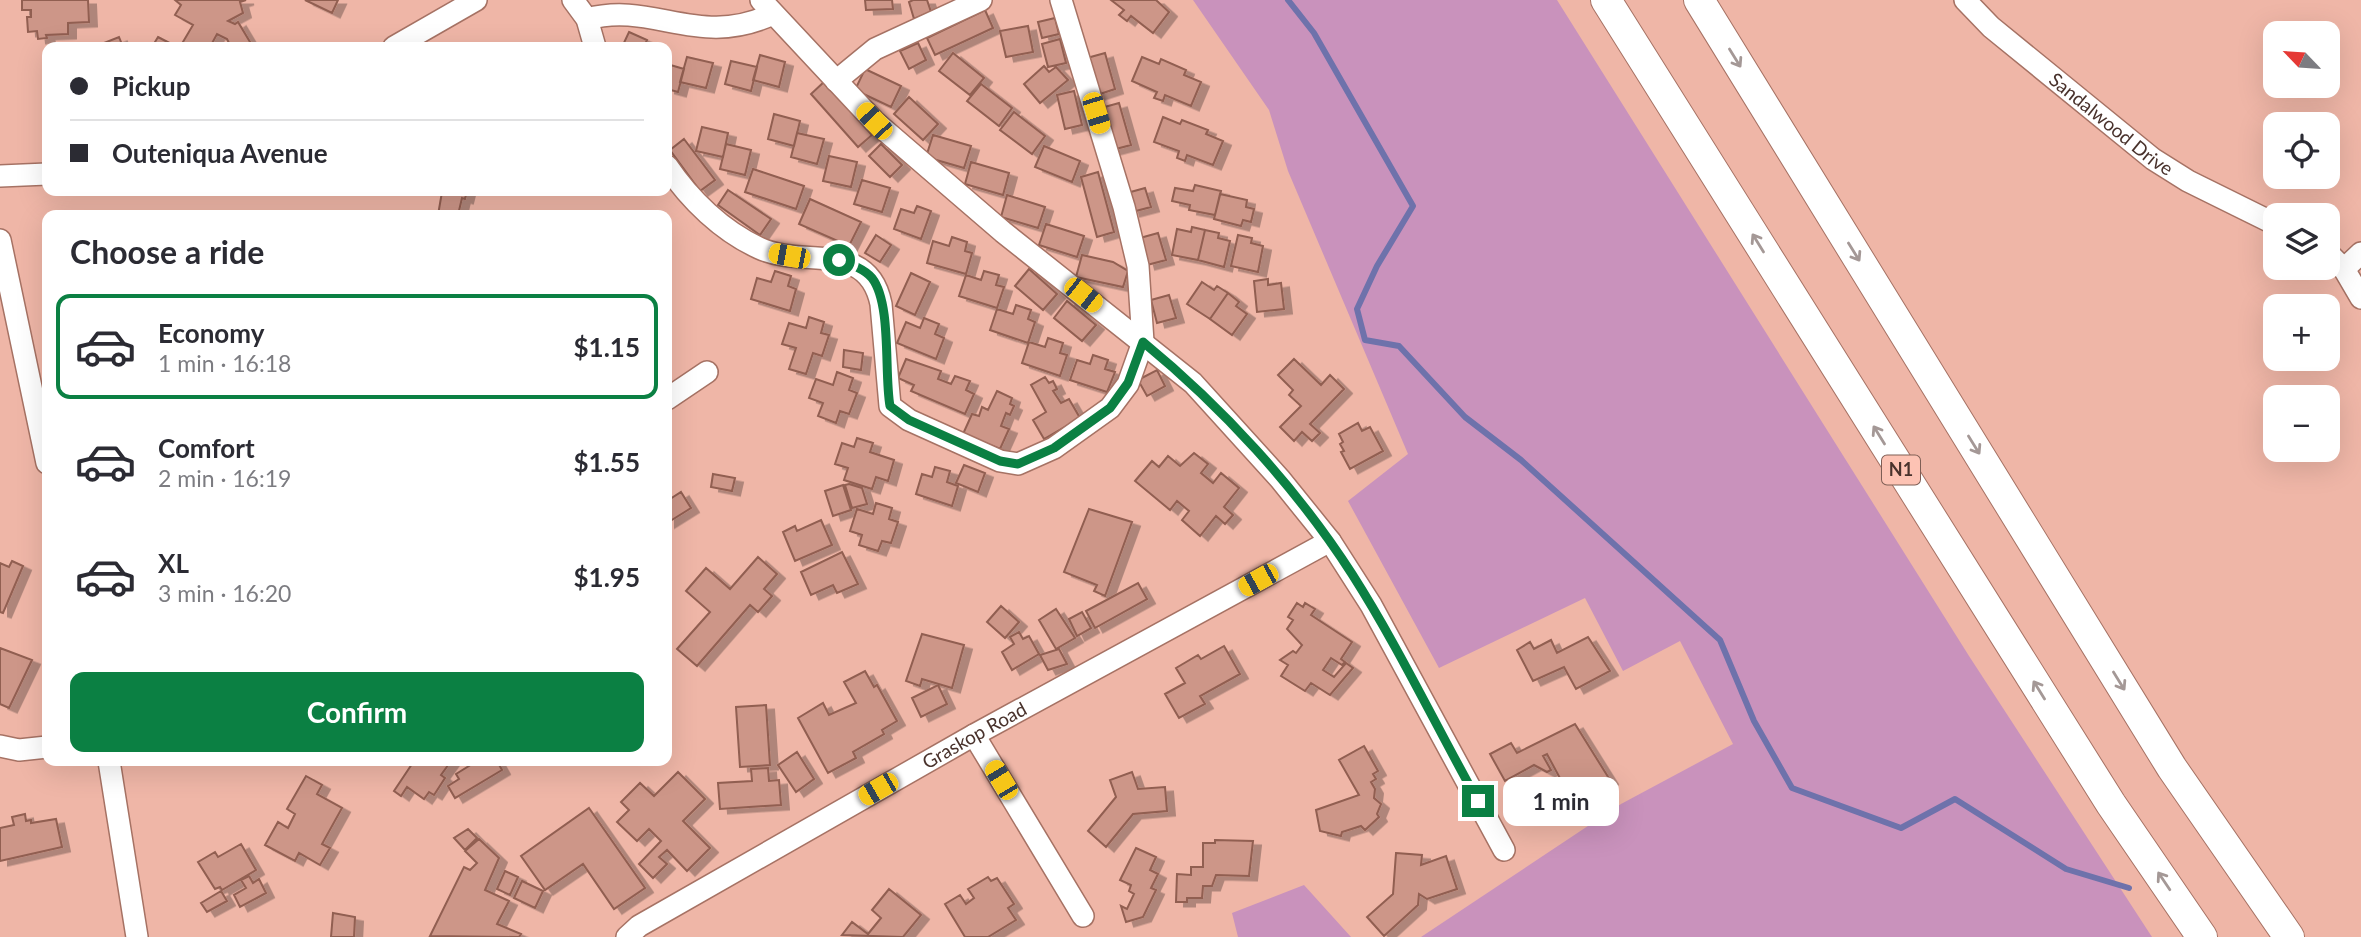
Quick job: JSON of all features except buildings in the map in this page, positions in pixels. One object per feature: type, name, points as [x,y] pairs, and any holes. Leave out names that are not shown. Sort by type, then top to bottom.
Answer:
[{"type":"highway","name":"N1","points":[[1606,0],[2111,804],[2202,937]]},
{"type":"highway","points":[[1699,0],[2172,768],[2289,937]]},
{"type":"street","points":[[403,42],[476,0]]},
{"type":"street","points":[[573,0],[587,19],[594,42]]},
{"type":"street","points":[[836,81],[875,48],[981,0]]},
{"type":"street","points":[[672,172],[709,215],[760,248],[789,256],[839,260],[871,276],[878,289],[881,304],[890,406],[909,420],[1000,461],[1018,464],[1034,458],[1110,408],[1128,383],[1143,342],[1135,254],[1061,0]]},
{"type":"street","name":"Sandalwood Drive","points":[[1976,3],[2153,159],[2189,181],[2263,218]]},
{"type":"street","points":[[587,19],[621,13],[702,28],[737,28],[767,7],[874,121],[932,173],[1192,383],[1280,479],[1329,541],[1371,605],[1504,850]]},
{"type":"street","points":[[0,176],[42,174]]},
{"type":"street","points":[[0,240],[42,439]]},
{"type":"street","points":[[2344,269],[2361,253]]},
{"type":"street","points":[[2340,265],[2361,298]]},
{"type":"street","points":[[672,396],[707,372]]},
{"type":"street","name":"Graskop Road","points":[[626,937],[639,926],[974,735],[1329,541]]},
{"type":"street","points":[[974,735],[1083,916]]},
{"type":"street","points":[[0,746],[19,750],[42,748]]},
{"type":"street","points":[[110,766],[137,937]]},
{"type":"shaded area","points":[[1193,0],[1557,0],[1969,656],[2152,937],[1421,937],[1621,804],[1733,744],[1680,641],[1623,671],[1585,598],[1439,668],[1348,501],[1408,454],[1288,171],[1269,110]]},
{"type":"shaded area","points":[[1304,885],[1351,937],[1238,937],[1232,913]]},
{"type":"waterway","points":[[1288,0],[1314,33],[1413,206],[1377,266],[1357,309],[1365,340],[1399,346],[1465,417],[1521,460],[1720,640],[1754,721],[1792,788],[1901,828],[1955,799],[2066,869],[2129,888]]},
{"type":"route","points":[[839,260],[871,276],[878,289],[887,345],[890,406],[901,416],[1000,461],[1018,464],[1034,458],[1054,448],[1110,408],[1128,383],[1143,342],[1180,372],[1280,479],[1329,541],[1371,605],[1478,801]]}]
